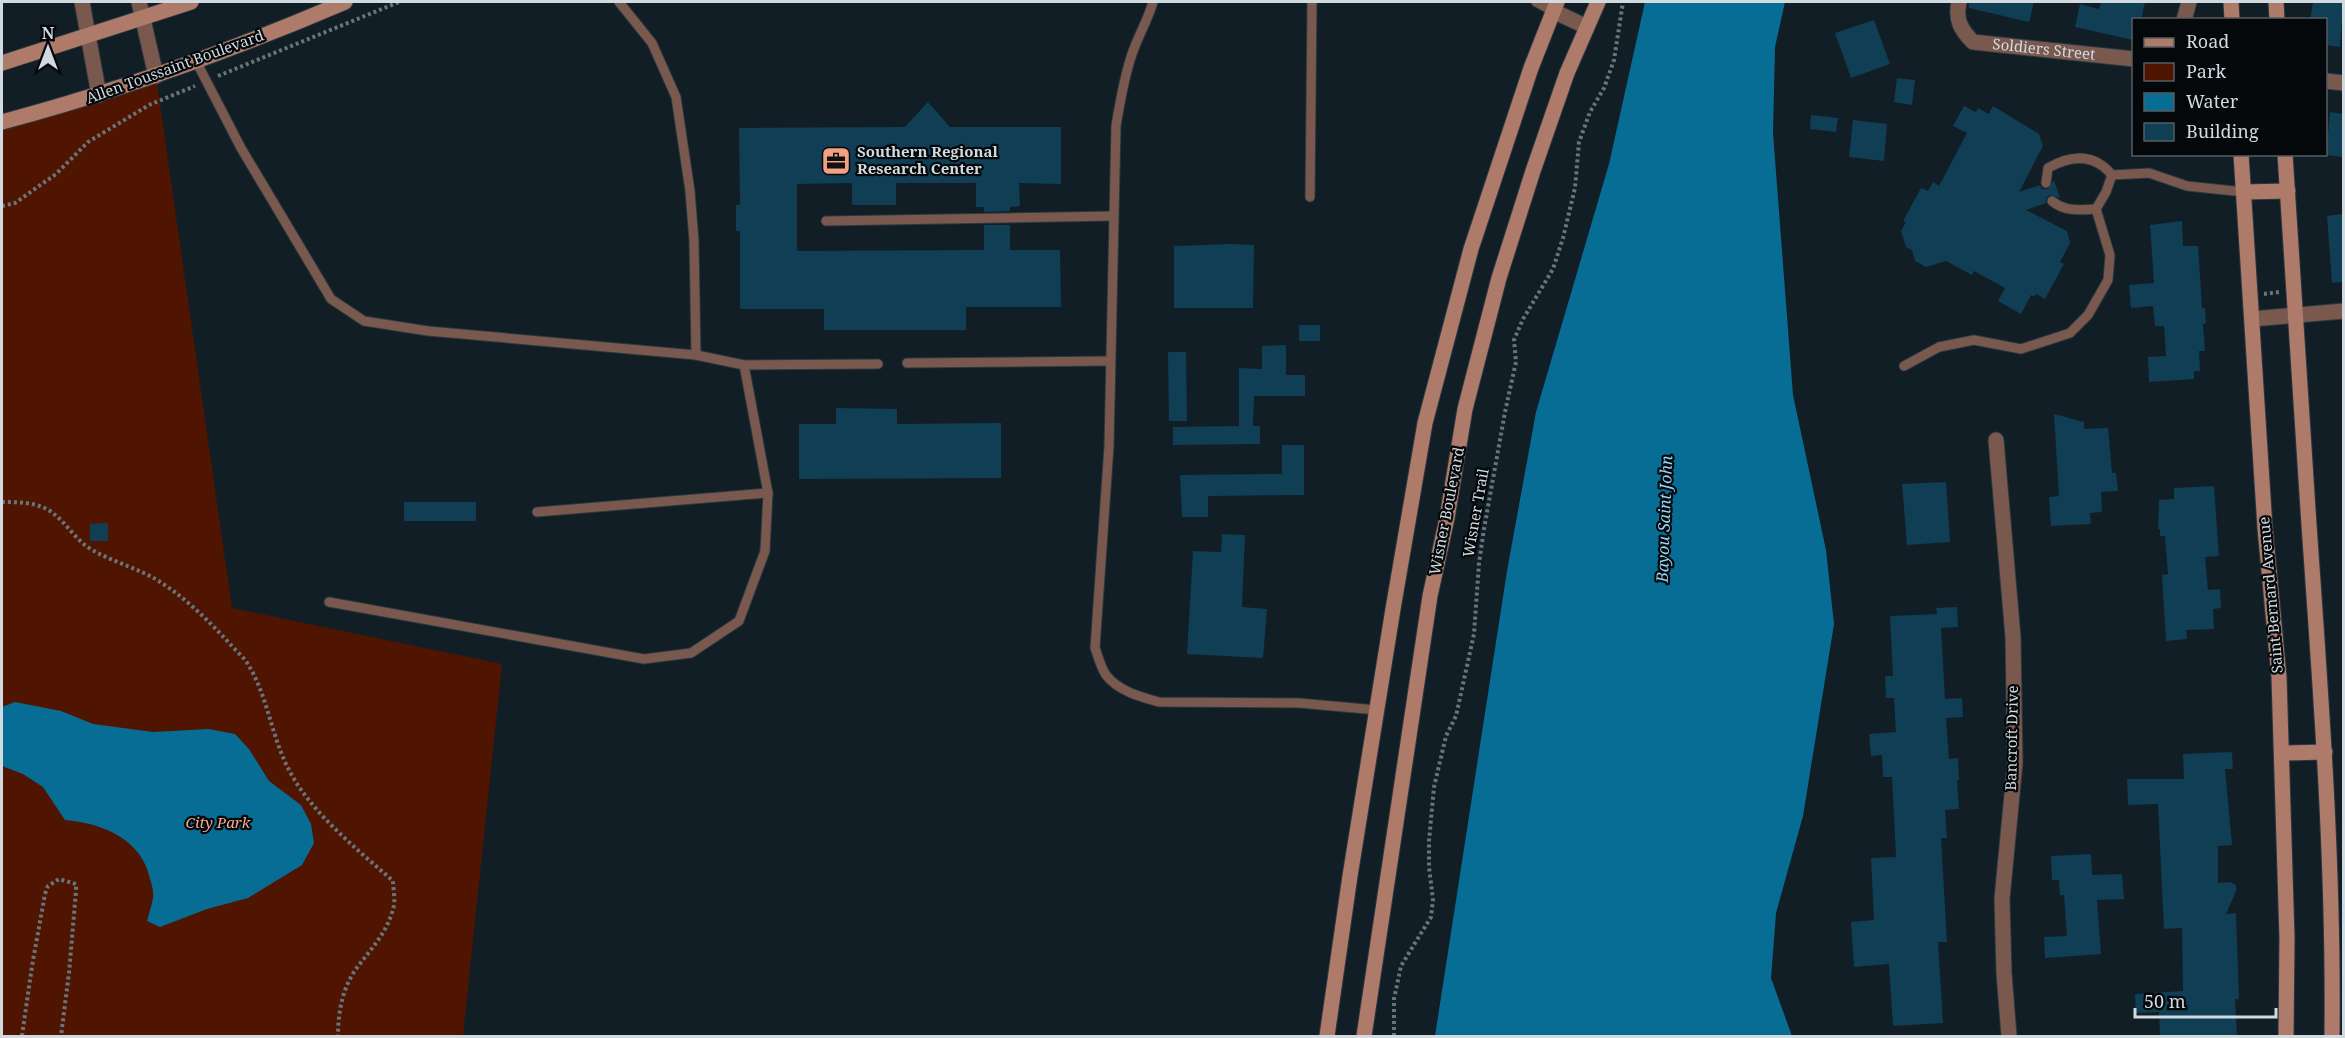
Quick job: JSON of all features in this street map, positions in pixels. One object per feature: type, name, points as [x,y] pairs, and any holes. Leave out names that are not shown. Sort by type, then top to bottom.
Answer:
[{"type":"main road","points":[[2,63],[191,2]]},
{"type":"main road","name":"Allen Toussaint Boulevard","points":[[2,122],[99,95],[156,76],[345,2]]},
{"type":"main road","name":"Wisner Boulevard","points":[[1364,1036],[1430,596],[1447,518],[1465,409],[1499,278],[1556,106],[1598,2]]},
{"type":"main road","points":[[2231,2],[2232,18]]},
{"type":"main road","points":[[2276,2],[2277,18]]},
{"type":"main road","points":[[1327,1036],[1350,876],[1425,423],[1471,249],[1527,79],[1555,6]]},
{"type":"main road","name":"Saint Bernard Avenue","points":[[2241,156],[2265,528],[2279,677],[2287,938],[2286,1036]]},
{"type":"main road","points":[[2285,156],[2325,752],[2333,934],[2332,1036]]},
{"type":"main road","points":[[2244,192],[2288,191]]},
{"type":"main road","points":[[2282,753],[2325,752]]},
{"type":"street","points":[[82,2],[99,95]]},
{"type":"street","points":[[139,2],[156,76]]},
{"type":"street","name":"Soldiers Street","points":[[1959,2],[1960,29],[1973,42],[2132,58]]},
{"type":"street","points":[[2185,18],[2189,2]]},
{"type":"street","points":[[1555,6],[1587,27]]},
{"type":"street","points":[[2327,81],[2343,83]]},
{"type":"street","points":[[2252,319],[2343,311]]},
{"type":"street","name":"Bancroft Drive","points":[[1996,440],[2013,637],[2015,763],[2002,899],[2009,1036]]},
{"type":"lane","points":[[619,2],[651,43],[676,98],[690,190],[694,241],[696,356]]},
{"type":"lane","points":[[1153,2],[1147,21],[1132,52],[1123,85],[1116,126],[1108,446],[1095,648],[1105,675],[1127,691],[1159,702],[1299,703],[1377,710]]},
{"type":"lane","points":[[1310,197],[1312,2]]},
{"type":"lane","points":[[1536,2],[1555,6]]},
{"type":"lane","points":[[196,61],[241,148],[331,299],[364,321],[428,332],[696,356],[744,366],[878,364]]},
{"type":"lane","points":[[2046,183],[2048,168],[2066,160],[2082,158],[2103,164],[2112,175]]},
{"type":"lane","points":[[2112,175],[2149,173],[2187,186],[2244,192]]},
{"type":"lane","points":[[1904,366],[1939,347],[1974,340],[2021,349],[2070,333],[2088,315],[2108,280],[2110,255],[2096,209],[2106,192],[2112,175]]},
{"type":"lane","points":[[2052,201],[2067,209],[2096,209]]},
{"type":"lane","points":[[826,221],[1113,216]]},
{"type":"lane","points":[[907,363],[1110,361]]},
{"type":"lane","points":[[329,602],[644,658],[691,652],[739,621],[765,551],[768,493],[744,366]]},
{"type":"lane","points":[[537,512],[768,493]]},
{"type":"path","points":[[2,206],[15,203],[56,174],[88,142],[149,105],[399,2]]},
{"type":"path","name":"Wisner Trail","points":[[1394,1036],[1394,999],[1401,966],[1431,917],[1433,900],[1429,850],[1434,787],[1446,736],[1456,716],[1474,634],[1482,541],[1516,362],[1514,340],[1523,319],[1553,269],[1563,238],[1575,188],[1579,142],[1614,60],[1623,2]]},
{"type":"path","points":[[2260,294],[2279,292]]},
{"type":"path","points":[[2,502],[44,507],[92,550],[153,578],[208,621],[248,664],[270,714],[285,763],[296,782],[351,844],[393,881],[394,908],[379,940],[355,971],[347,986],[340,1006],[338,1036]]},
{"type":"path","points":[[22,1036],[45,894],[48,886],[59,879],[76,884],[71,962],[61,1036]]},
{"type":"green space","name":"City Park","points":[[156,76],[232,608],[502,664],[463,1036],[2,1036],[2,122]]},
{"type":"water","name":"Bayou Saint John","points":[[1645,2],[1785,2],[1775,47],[1773,133],[1793,395],[1826,550],[1834,624],[1803,816],[1776,913],[1771,978],[1792,1036],[1435,1036],[1507,571],[1536,412],[1609,164]]},
{"type":"water","points":[[15,702],[61,711],[93,724],[153,732],[209,729],[235,734],[249,749],[269,781],[301,805],[311,824],[314,843],[302,865],[248,898],[207,909],[160,927],[147,921],[153,901],[153,891],[146,865],[139,853],[106,829],[65,820],[43,787],[23,774],[2,766],[2,707]]},
{"type":"building","points":[[1969,2],[2034,2],[2029,22],[1969,8]]},
{"type":"building","points":[[2101,2],[2145,2],[2141,18],[2132,18],[2132,40],[2075,27],[2080,4],[2099,9]]},
{"type":"building","points":[[2313,2],[2343,2],[2340,47],[2327,45],[2327,18],[2310,18]]},
{"type":"building","points":[[1874,20],[1890,64],[1851,78],[1835,33]]},
{"type":"building","points":[[1897,78],[1915,80],[1912,105],[1894,102]]},
{"type":"building","points":[[928,102],[950,127],[1061,127],[1061,184],[1019,183],[1020,206],[1010,207],[1010,211],[984,212],[984,207],[976,207],[976,183],[896,183],[896,205],[852,205],[852,183],[797,184],[797,251],[984,250],[984,225],[1010,225],[1010,250],[1060,250],[1061,307],[966,307],[966,330],[824,330],[824,309],[740,309],[740,231],[736,231],[736,205],[740,205],[739,128],[905,127]]},
{"type":"building","points":[[1964,106],[1976,112],[1978,108],[1989,114],[1993,106],[2039,134],[2043,146],[2019,192],[2040,185],[2042,189],[2048,189],[2054,180],[2060,198],[2050,195],[2046,198],[2046,203],[2026,210],[2067,231],[2070,243],[2060,262],[2064,264],[2045,299],[2036,294],[2034,297],[2031,295],[2021,314],[1998,301],[2005,288],[1974,271],[1972,275],[1946,261],[1926,267],[1915,261],[1912,250],[1906,247],[1901,231],[1906,222],[1903,221],[1921,188],[1928,191],[1933,182],[1939,186],[1967,133],[1953,126]]},
{"type":"building","points":[[2330,112],[2343,114],[2343,157],[2327,155]]},
{"type":"building","points":[[1811,115],[1838,118],[1836,132],[1810,129]]},
{"type":"building","points":[[1853,120],[1887,124],[1884,161],[1849,157]]},
{"type":"building","points":[[2343,214],[2343,282],[2332,283],[2327,216]]},
{"type":"building","points":[[2182,221],[2183,246],[2198,246],[2202,308],[2205,308],[2206,323],[2203,324],[2205,351],[2199,351],[2200,371],[2194,371],[2194,379],[2149,382],[2148,357],[2166,356],[2164,326],[2155,326],[2153,306],[2131,308],[2129,285],[2154,283],[2150,225]]},
{"type":"building","points":[[1254,245],[1253,308],[1174,308],[1174,246]]},
{"type":"building","points":[[1299,325],[1320,325],[1320,341],[1299,341]]},
{"type":"building","points":[[1286,345],[1286,375],[1305,375],[1305,396],[1254,396],[1253,426],[1260,426],[1260,444],[1173,445],[1173,427],[1239,426],[1239,368],[1262,369],[1262,346]]},
{"type":"building","points":[[1168,352],[1186,352],[1187,421],[1169,421]]},
{"type":"building","points":[[836,408],[897,409],[897,424],[1001,423],[1001,478],[799,479],[799,424],[836,424]]},
{"type":"building","points":[[2054,414],[2084,422],[2084,429],[2108,428],[2112,473],[2116,473],[2118,491],[2101,492],[2102,512],[2090,513],[2091,524],[2051,526],[2049,497],[2059,496]]},
{"type":"building","points":[[1282,445],[1304,445],[1304,495],[1208,496],[1208,517],[1182,517],[1180,475],[1282,474]]},
{"type":"building","points":[[1946,482],[1950,542],[1907,545],[1902,484]]},
{"type":"building","points":[[2214,486],[2219,556],[2205,557],[2208,590],[2220,589],[2221,608],[2213,609],[2214,629],[2186,630],[2187,639],[2166,641],[2162,575],[2168,574],[2165,536],[2160,536],[2160,529],[2158,529],[2159,500],[2174,499],[2174,488]]},
{"type":"building","points":[[404,502],[476,502],[476,521],[404,521]]},
{"type":"building","points":[[108,523],[108,541],[90,541],[90,524]]},
{"type":"building","points":[[1222,534],[1245,535],[1242,607],[1267,609],[1263,658],[1187,654],[1193,551],[1221,552]]},
{"type":"building","points":[[1957,607],[1958,627],[1941,628],[1945,699],[1962,698],[1963,717],[1946,718],[1949,759],[1958,758],[1959,809],[1945,810],[1947,838],[1941,838],[1947,942],[1938,942],[1943,1023],[1893,1026],[1889,964],[1854,967],[1851,922],[1874,920],[1871,858],[1896,857],[1892,777],[1883,777],[1882,755],[1871,756],[1869,734],[1896,732],[1894,698],[1886,698],[1885,676],[1893,676],[1890,616],[1937,614],[1936,608]]},
{"type":"building","points":[[2232,752],[2233,769],[2225,769],[2232,845],[2218,846],[2218,883],[2230,882],[2236,885],[2236,891],[2226,914],[2236,913],[2239,999],[2235,999],[2237,1036],[2160,1036],[2159,1012],[2136,1013],[2135,994],[2183,991],[2182,928],[2164,929],[2158,804],[2128,805],[2127,779],[2184,779],[2183,754]]},
{"type":"building","points":[[2091,854],[2092,875],[2122,874],[2124,899],[2097,900],[2101,954],[2045,958],[2044,937],[2067,936],[2064,895],[2060,895],[2059,880],[2052,880],[2051,856]]},
{"type":"place","name":"Southern Regional Research Center","points":[[836,161]]}]
